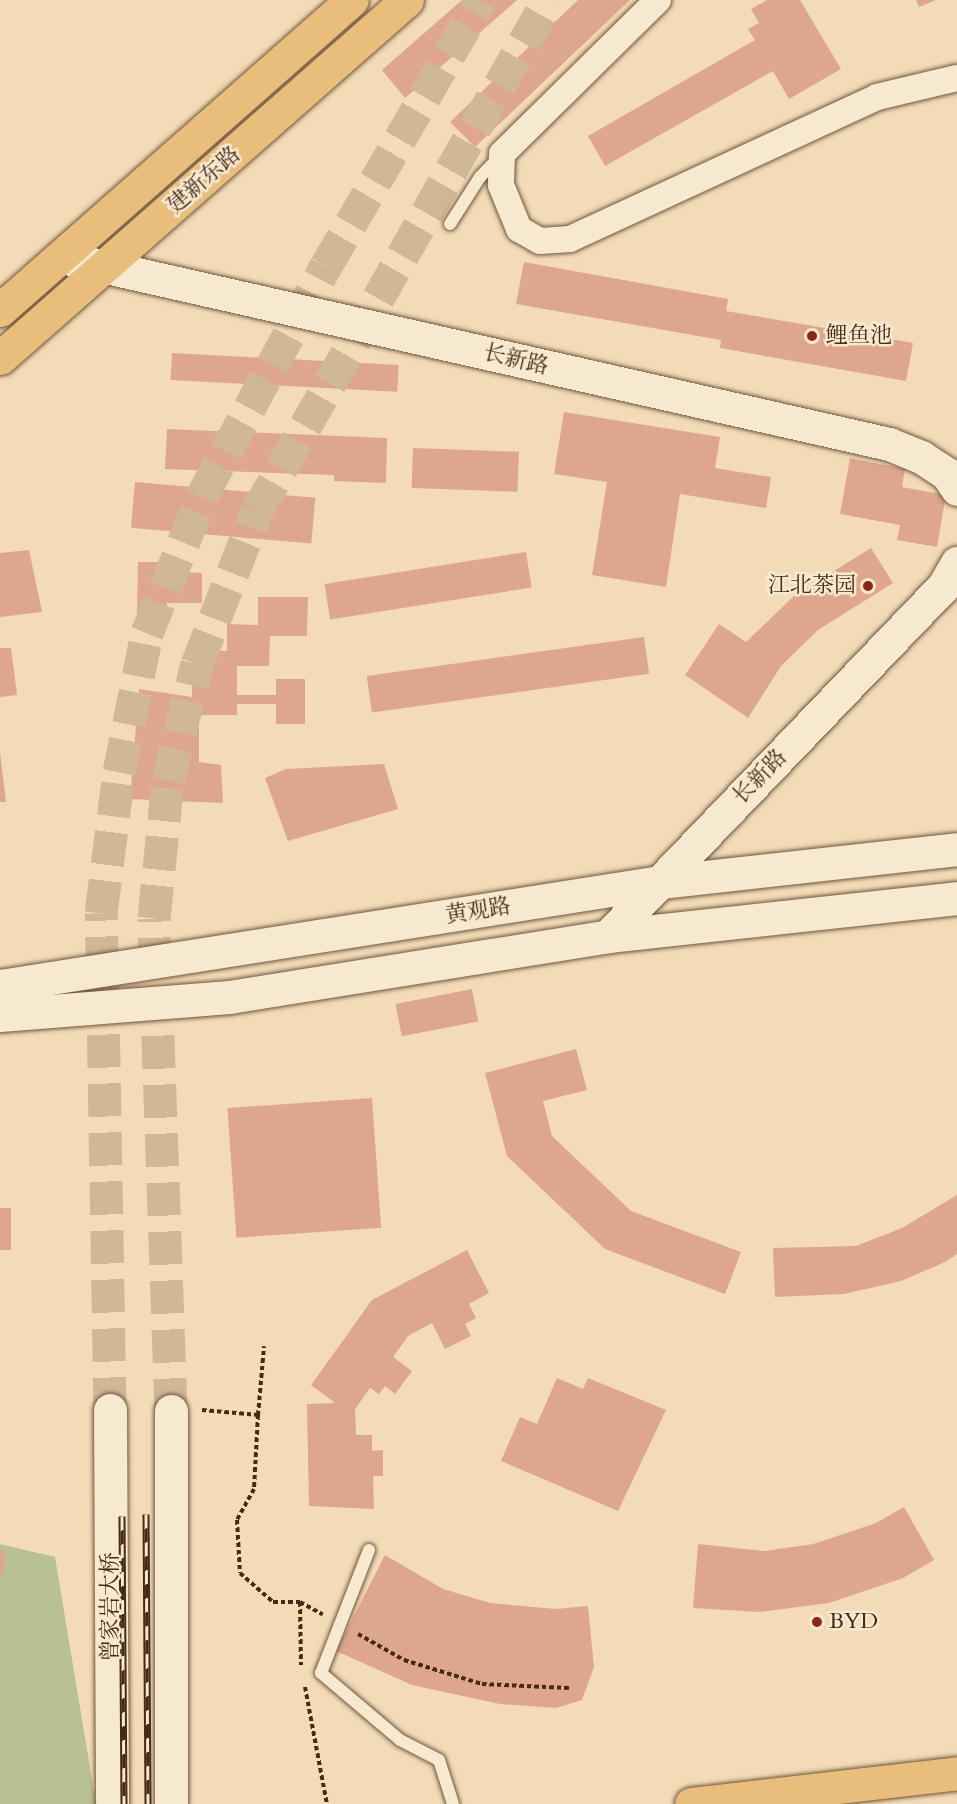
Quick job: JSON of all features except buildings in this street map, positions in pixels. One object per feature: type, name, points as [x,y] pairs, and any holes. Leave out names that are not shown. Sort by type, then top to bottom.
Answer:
[{"type":"main road","name":"建新东路","points":[[0,310],[352,0]]},
{"type":"main road","name":"建新东路","points":[[0,358],[407,0]]},
{"type":"main road","name":"长新路","points":[[62,257],[889,444],[921,456],[947,474],[957,489]]},
{"type":"main road","name":"长新路","points":[[608,936],[943,587],[957,563]]},
{"type":"main road","name":"黄观路","points":[[0,986],[660,882],[957,849]]},
{"type":"main road","name":"黄观路","points":[[0,1015],[229,997],[608,936],[957,898]]},
{"type":"main road","name":"曾家岩大桥","points":[[110,1410],[112,1804]]},
{"type":"main road","points":[[171,1804],[185,1411]]},
{"type":"main road","points":[[691,1804],[957,1773]]},
{"type":"street","points":[[658,0],[502,154],[501,185],[519,229],[540,241],[570,239],[877,97],[957,78]]},
{"type":"lane","points":[[450,224],[480,177],[502,154]]},
{"type":"lane","points":[[369,1550],[321,1673],[400,1740],[439,1760],[453,1804]]},
{"type":"path","points":[[264,1346],[254,1489],[237,1520],[240,1573],[273,1602],[300,1602],[331,1619]]},
{"type":"path","points":[[185,1411],[258,1415]]},
{"type":"path","points":[[300,1602],[303,1671]]},
{"type":"path","points":[[352,1631],[404,1660],[482,1684],[569,1688]]},
{"type":"path","points":[[304,1682],[327,1804]]},
{"type":"green space","points":[[0,1544],[55,1557],[96,1804],[0,1804]]},
{"type":"tunnel","points":[[110,1410],[101,913],[119,772],[147,633],[203,494],[326,266],[481,0]]},
{"type":"tunnel","points":[[171,1411],[154,918],[168,780],[197,664],[257,511],[548,0]]},
{"type":"railway","points":[[146,1514],[148,1804]]},
{"type":"railway","points":[[122,1516],[124,1804]]},
{"type":"place","name":"鲤鱼池","points":[[812,336]]},
{"type":"place","name":"江北茶园","points":[[868,586]]},
{"type":"place","name":"BYD","points":[[817,1622]]}]
